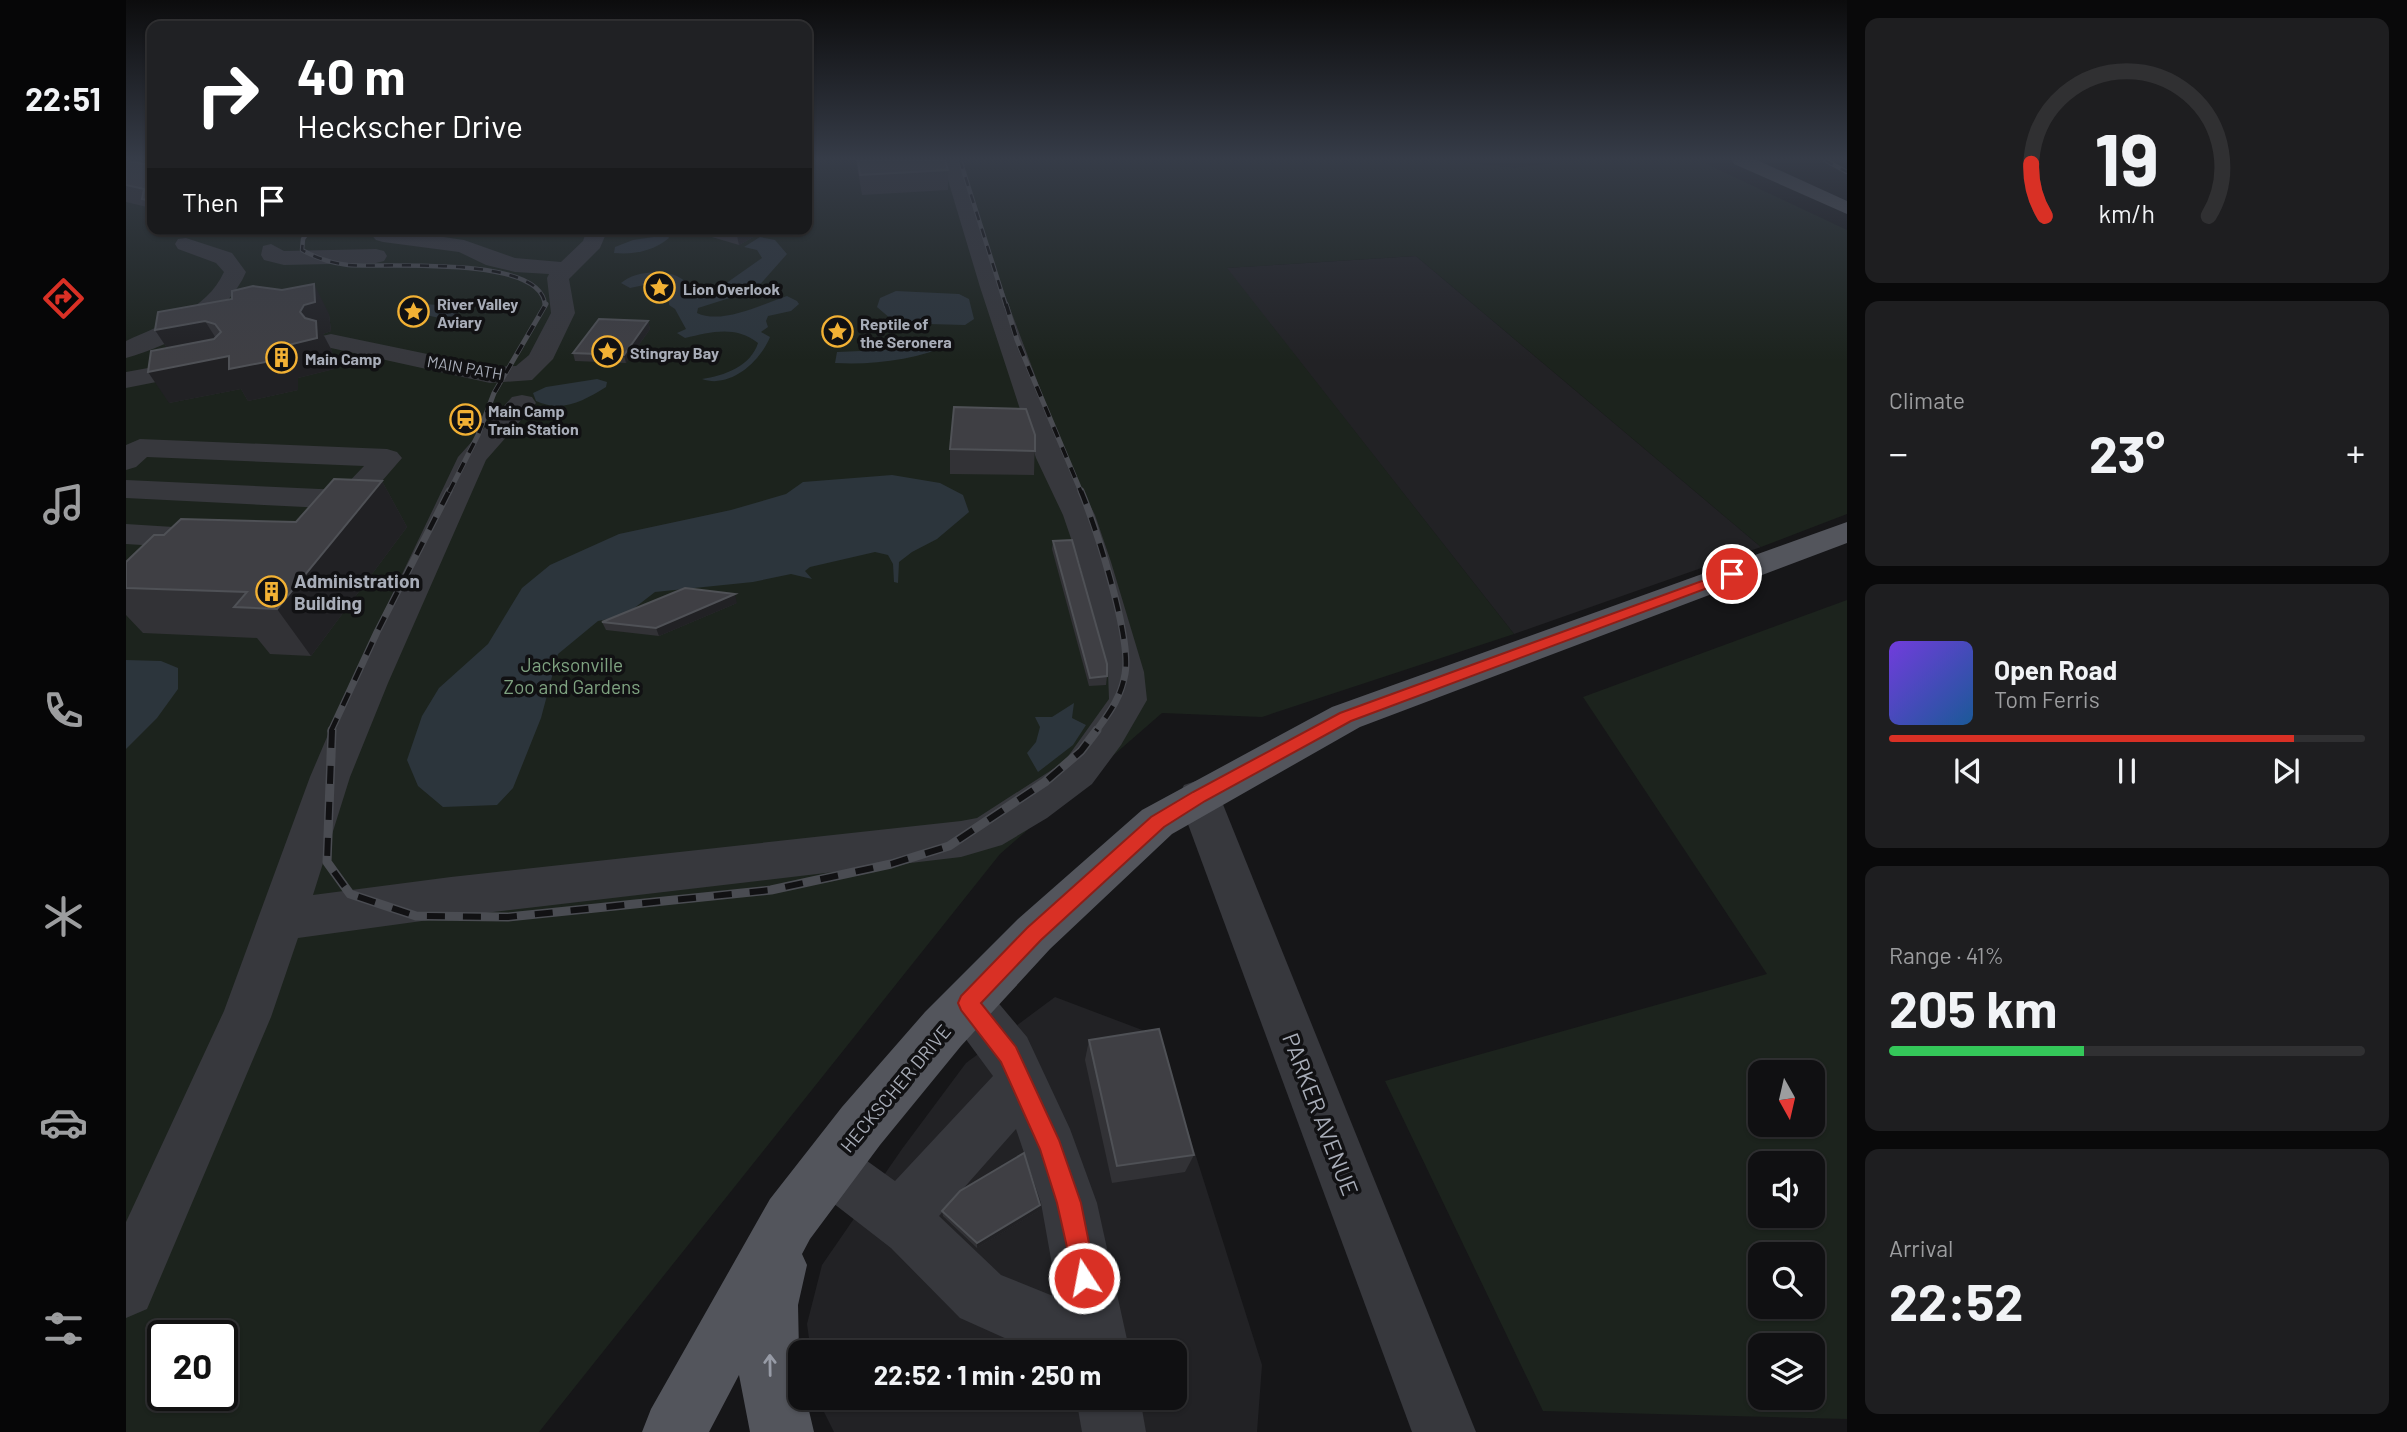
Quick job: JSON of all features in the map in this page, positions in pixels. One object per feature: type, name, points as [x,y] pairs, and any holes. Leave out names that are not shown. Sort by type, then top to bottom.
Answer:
[{"type":"main road","name":"HECKSCHER DRIVE","points":[[674,1432],[790,1219],[869,1116],[968,1003],[1034,934],[1157,822],[1346,717],[1847,532]]},
{"type":"main road","points":[[782,1432],[770,1377],[768,1305],[790,1219]]},
{"type":"street","points":[[282,920],[383,905],[867,852],[961,838],[988,833],[1078,773],[1107,735],[1128,700],[1126,672],[1079,515],[1051,458],[972,227]]},
{"type":"street","points":[[382,235],[464,246],[494,260],[514,265],[564,269],[592,245],[597,235]]},
{"type":"street","points":[[126,350],[190,320],[231,287],[235,272],[224,258],[186,244]]},
{"type":"street","points":[[271,251],[272,255],[284,258],[376,256]]},
{"type":"street","name":"MAIN PATH","points":[[331,341],[490,375],[523,374],[540,359],[557,329],[563,313],[558,278],[564,269]]},
{"type":"street","points":[[126,380],[224,362]]},
{"type":"street","points":[[126,1288],[246,1017],[335,765],[369,682],[473,457],[522,403]]},
{"type":"street","points":[[126,461],[140,449],[387,458],[314,540]]},
{"type":"street","points":[[126,489],[349,500]]},
{"type":"street","points":[[126,534],[230,540]]},
{"type":"street","name":"PARKER AVENUE","points":[[1199,797],[1444,1432]]},
{"type":"street","points":[[968,1003],[1009,1055],[1051,1147],[1069,1203],[1096,1340]]},
{"type":"street","points":[[899,1219],[1022,1083]]},
{"type":"street","points":[[830,1167],[899,1219],[981,1297],[1055,1326],[1070,1340]]},
{"type":"street","points":[[1110,1410],[1114,1432]]},
{"type":"shaded area","points":[[667,235],[669,238],[650,249],[636,253],[614,253],[615,247],[633,240]]},
{"type":"shaded area","points":[[760,237],[775,240],[787,254],[755,290],[698,308],[697,313],[718,317],[730,315],[787,296],[799,304],[791,311],[768,316],[768,327],[761,332],[770,337],[759,356],[743,371],[723,380],[702,379],[743,364],[758,343],[732,332],[713,332],[685,338],[677,333],[686,329],[675,309],[669,305],[669,290],[649,284],[630,288],[621,283],[634,276],[660,272],[682,279],[692,293],[707,293],[762,258],[757,250],[744,247]]},
{"type":"shaded area","points":[[1416,256],[1761,547],[1514,634],[1226,268]]},
{"type":"shaded area","points":[[896,291],[959,294],[969,299],[974,319],[965,325],[892,323],[877,307],[880,298]]},
{"type":"shaded area","points":[[417,301],[463,309],[444,318],[421,313],[420,309],[408,310],[402,307]]},
{"type":"shaded area","points":[[911,343],[953,343],[925,354],[895,360],[835,363],[837,352],[884,350]]},
{"type":"shaded area","points":[[597,379],[607,382],[606,387],[589,397],[564,406],[536,401],[533,393],[546,387]]},
{"type":"shaded area","points":[[892,475],[940,483],[963,495],[969,512],[937,539],[899,562],[898,583],[894,582],[893,564],[888,555],[875,552],[810,567],[805,571],[812,579],[791,574],[753,582],[655,592],[624,616],[598,621],[558,654],[541,718],[513,788],[497,805],[443,807],[418,786],[407,760],[422,716],[439,688],[488,644],[522,588],[550,565],[619,534],[731,510],[786,494],[803,482]]},
{"type":"shaded area","points":[[126,660],[161,661],[178,668],[178,689],[157,718],[126,749]]},
{"type":"shaded area","points":[[1074,703],[1072,718],[1086,725],[1073,745],[1038,772],[1027,753],[1036,742],[1040,727],[1035,717],[1052,717]]},
{"type":"shaded area","points":[[1055,997],[1158,1036],[1262,1365],[1257,1432],[834,1432],[823,1410],[1187,1410],[1187,1340],[809,1340],[807,1324],[822,1265],[902,1149],[966,1063]]},
{"type":"green space","name":"Jacksonville Zoo and Gardens","points":[[126,227],[147,227],[147,235],[812,235],[812,227],[1840,227],[1847,230],[1847,514],[1761,547],[1416,256],[1227,268],[1514,634],[1262,717],[1162,713],[1000,854],[539,1432],[126,1432]]},
{"type":"green space","points":[[1847,600],[1847,1419],[1543,1411],[1385,1081],[1767,974],[1583,697]]},
{"type":"building","points":[[314,284],[315,302],[304,305],[300,312],[305,318],[316,321],[317,338],[280,347],[281,359],[229,369],[229,356],[148,372],[151,351],[214,339],[221,332],[215,324],[205,321],[155,330],[158,312],[232,299],[232,291],[253,286],[282,290]]},
{"type":"building","points":[[599,319],[648,321],[624,355],[573,353]]},
{"type":"building","points":[[954,407],[1026,409],[1035,435],[1035,451],[950,449]]},
{"type":"building","points":[[334,479],[382,481],[277,609],[234,607],[247,592],[126,588],[126,562],[154,535],[164,535],[181,519],[296,522]]},
{"type":"building","points":[[1072,540],[1107,664],[1107,676],[1090,678],[1053,541]]},
{"type":"building","points":[[685,588],[735,594],[656,628],[602,622]]},
{"type":"building","points":[[1159,1029],[1194,1155],[1117,1166],[1089,1040]]},
{"type":"building","points":[[1024,1153],[1040,1205],[977,1243],[942,1211],[960,1191]]},
{"type":"railway","points":[[981,227],[1006,306]]},
{"type":"railway","points":[[306,235],[302,250],[336,263],[460,267],[519,278],[538,289],[545,306]]},
{"type":"railway","points":[[1006,304],[1017,340],[1081,492]]},
{"type":"railway","points":[[449,492],[478,435],[494,393],[545,306]]},
{"type":"railway","points":[[331,731],[377,632],[449,491]]},
{"type":"railway","points":[[1081,491],[1111,582],[1126,657],[1121,691],[1096,731]]},
{"type":"railway","points":[[332,730],[327,862],[350,894],[416,916],[508,917],[771,890],[891,864],[949,846],[1045,782],[1081,751],[1097,730]]},
{"type":"place","name":"Lion Overlook","points":[[660,288]]},
{"type":"place","name":"River Valley Aviary","points":[[414,312]]},
{"type":"place","name":"Reptile of the Seronera","points":[[837,332]]},
{"type":"place","name":"Stingray Bay","points":[[607,352]]},
{"type":"place","name":"Main Camp","points":[[282,358]]},
{"type":"place","name":"Main Camp Train Station","points":[[465,419]]},
{"type":"place","name":"Administration Building","points":[[271,591]]},
{"type":"route","points":[[1084,1278],[1069,1203],[1051,1147],[1009,1055],[968,1003],[1034,934],[1157,822],[1199,797],[1346,717],[1732,574]]}]
